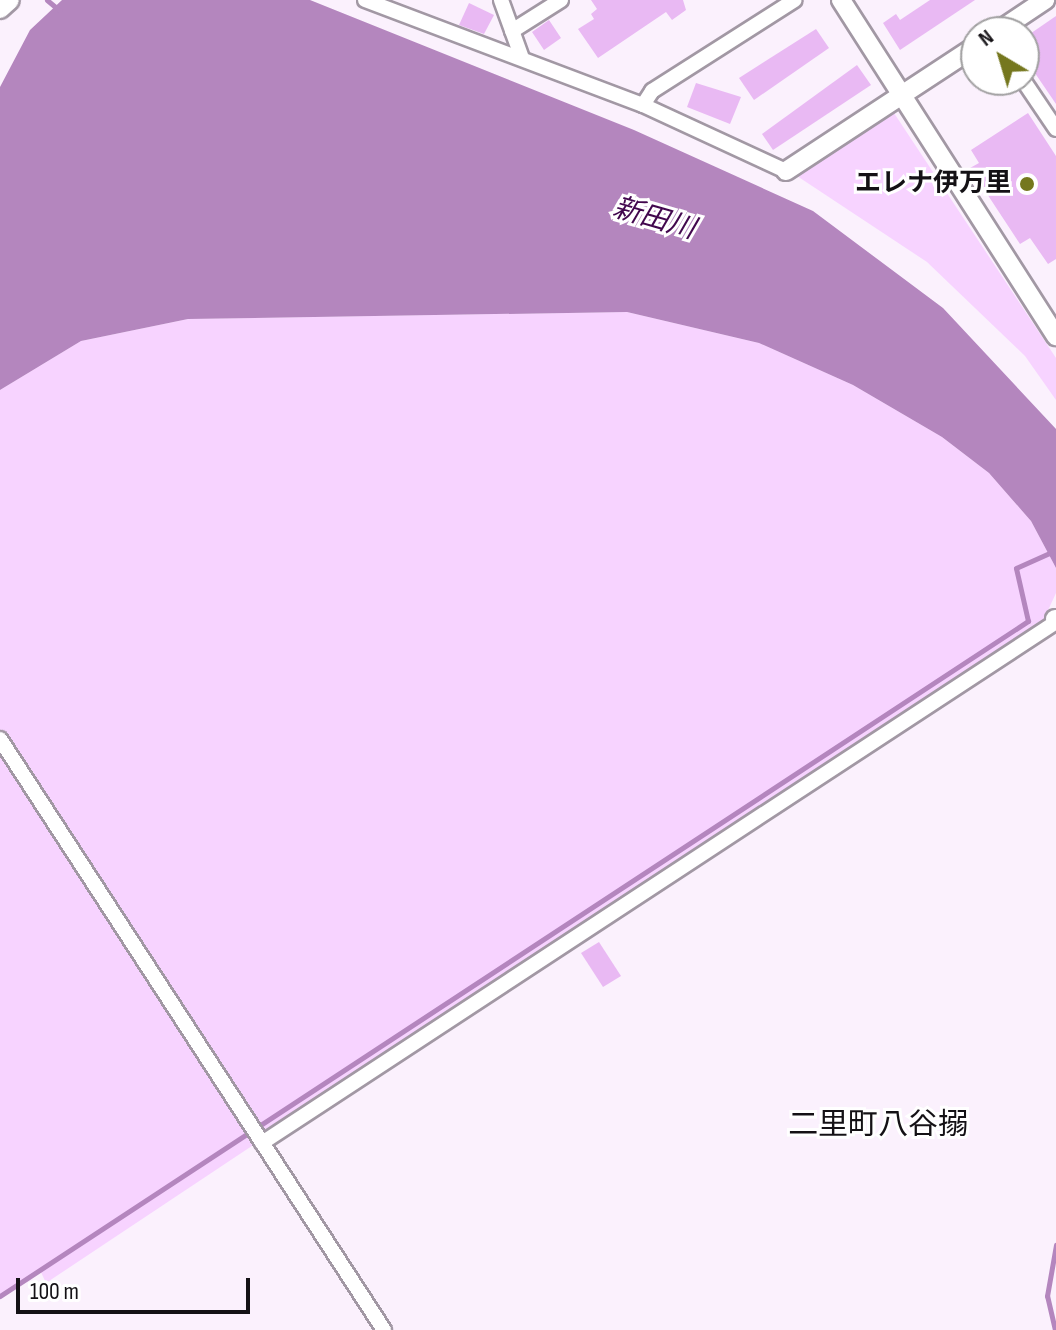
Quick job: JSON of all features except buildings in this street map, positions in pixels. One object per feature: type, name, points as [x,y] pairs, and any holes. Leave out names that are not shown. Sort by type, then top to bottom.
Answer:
[{"type":"street","points":[[0,9],[10,0]]},
{"type":"street","points":[[365,0],[643,105],[786,171],[960,56]]},
{"type":"street","points":[[501,0],[522,58]]},
{"type":"street","points":[[512,31],[561,0]]},
{"type":"street","points":[[643,105],[652,91],[795,0]]},
{"type":"street","points":[[841,0],[899,96],[1056,336]]},
{"type":"street","points":[[1021,16],[1045,0]]},
{"type":"street","points":[[1034,96],[1056,129]]},
{"type":"street","points":[[262,1143],[1056,620]]},
{"type":"street","points":[[0,739],[384,1330]]},
{"type":"shaded area","points":[[892,110],[1056,358],[1056,400],[1025,356],[927,262],[794,174]]},
{"type":"shaded area","points":[[627,312],[759,343],[853,385],[942,437],[989,473],[1031,521],[1056,568],[1056,593],[1044,619],[46,1283],[40,1270],[0,1296],[0,390],[81,341],[188,319]]},
{"type":"water","name":"新田川","points":[[62,0],[310,0],[634,130],[813,211],[943,308],[1056,429],[1056,568],[1031,521],[989,473],[942,437],[853,385],[759,343],[627,312],[188,319],[81,341],[0,390],[0,87],[30,30]]},
{"type":"waterway","points":[[47,0],[59,10]]},
{"type":"waterway","points":[[0,1296],[1028,621],[1016,568],[1056,550]]},
{"type":"waterway","points":[[1055,1330],[1047,1296],[1056,1245]]},
{"type":"place","name":"エレナ伊万里","points":[[1027,184]]},
{"type":"district","name":"二里町八谷搦","points":[[878,1125]]}]
